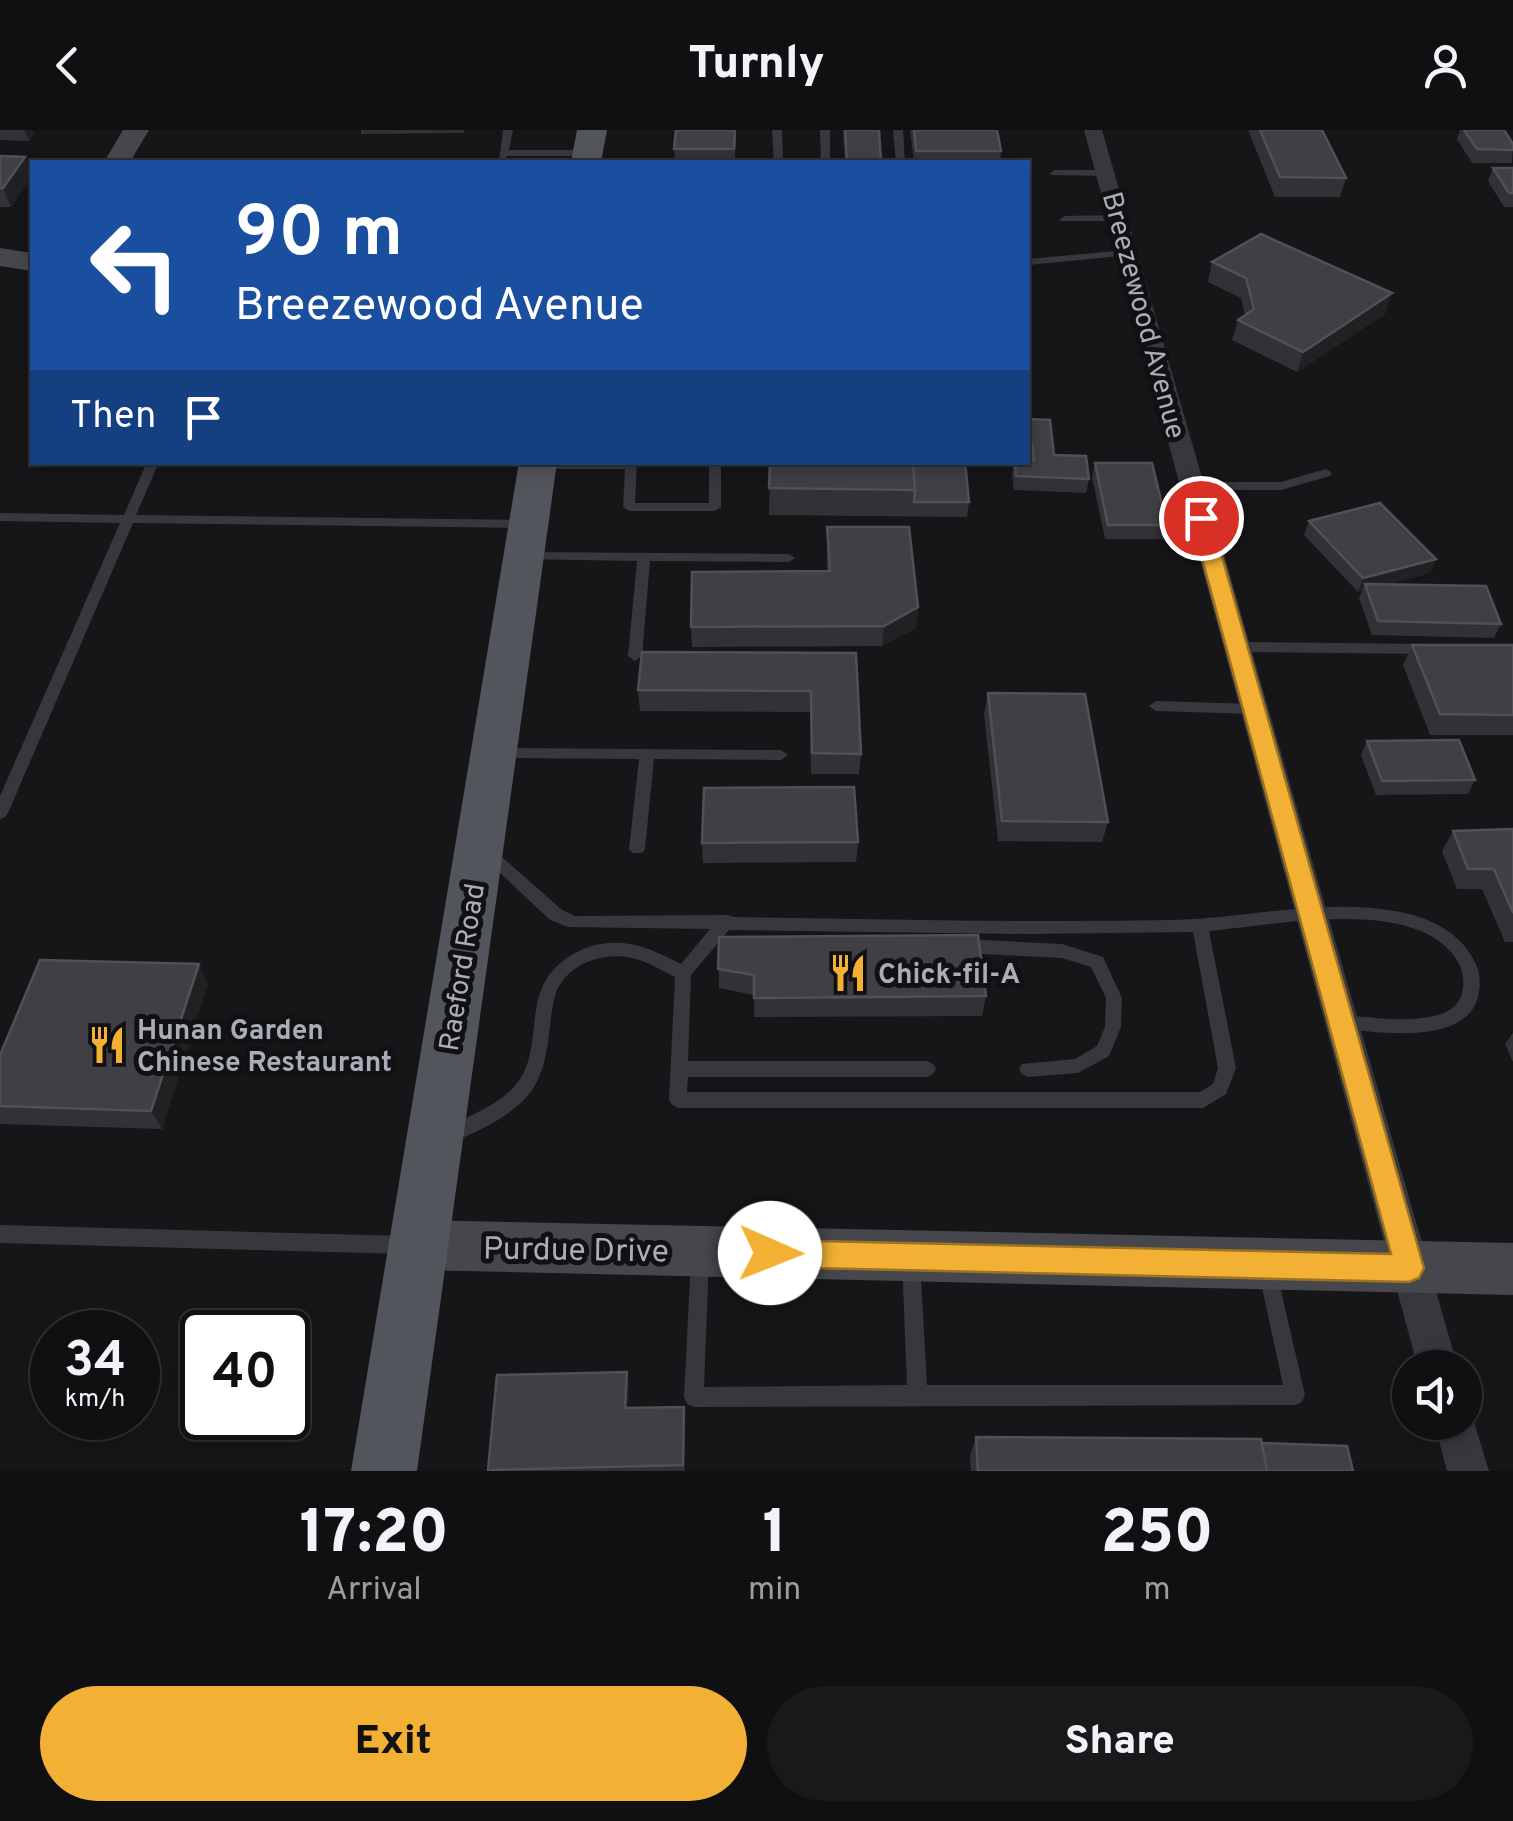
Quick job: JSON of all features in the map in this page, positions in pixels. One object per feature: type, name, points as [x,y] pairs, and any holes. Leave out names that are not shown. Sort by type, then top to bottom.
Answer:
[{"type":"main road","name":"Raeford Road","points":[[384,1471],[538,465]]},
{"type":"street","points":[[118,160],[136,130]]},
{"type":"street","name":"Breezewood Avenue","points":[[1093,130],[1433,1350]]},
{"type":"street","points":[[0,257],[30,262]]},
{"type":"street","name":"Purdue Drive","points":[[418,1245],[1513,1269]]},
{"type":"street","points":[[1459,1440],[1468,1471]]},
{"type":"lane","points":[[508,130],[502,158],[588,149]]},
{"type":"lane","points":[[777,130],[779,160]]},
{"type":"lane","points":[[825,130],[826,160]]},
{"type":"lane","points":[[898,130],[901,160]]},
{"type":"lane","points":[[1054,173],[1105,172]]},
{"type":"lane","points":[[1065,219],[1118,218]]},
{"type":"lane","points":[[1030,262],[1128,253]]},
{"type":"lane","points":[[0,813],[152,465]]},
{"type":"lane","points":[[631,465],[629,507],[715,507],[715,465]]},
{"type":"lane","points":[[1192,486],[1282,486],[1326,473]]},
{"type":"lane","points":[[0,518],[128,519],[527,540],[644,557],[789,558]]},
{"type":"lane","points":[[635,656],[644,557]]},
{"type":"lane","points":[[1237,647],[1438,649]]},
{"type":"lane","points":[[1156,706],[1254,709]]},
{"type":"lane","points":[[494,753],[781,756]]},
{"type":"lane","points":[[637,849],[648,754]]},
{"type":"lane","points":[[480,846],[564,920],[1200,925],[1311,914],[1411,920],[1450,942],[1465,958],[1472,976],[1472,994],[1464,1009],[1449,1020],[1406,1026],[1341,1022]]},
{"type":"lane","points":[[727,921],[683,973],[678,1100],[1203,1100],[1220,1089],[1227,1068],[1200,925]]},
{"type":"lane","points":[[750,922],[771,945]]},
{"type":"lane","points":[[942,946],[1062,951],[1097,962],[1114,998],[1113,1027],[1103,1051],[1078,1066],[1028,1069]]},
{"type":"lane","points":[[434,1144],[518,1096],[529,1082],[537,1060],[547,995],[552,980],[564,967],[608,950],[630,950],[683,973]]},
{"type":"lane","points":[[679,1069],[926,1068]]},
{"type":"lane","points":[[0,1234],[418,1245]]},
{"type":"lane","points":[[700,1252],[694,1397],[1295,1396],[1266,1265]]},
{"type":"lane","points":[[910,1256],[918,1395]]},
{"type":"building","points":[[676,130],[735,130],[734,149],[674,149]]},
{"type":"building","points":[[845,130],[879,130],[881,160],[847,160]]},
{"type":"building","points":[[914,130],[997,130],[1001,151],[916,151]]},
{"type":"building","points":[[1260,130],[1322,130],[1346,178],[1280,177]]},
{"type":"building","points":[[1464,130],[1504,130],[1513,150],[1477,149]]},
{"type":"building","points":[[0,156],[25,157],[3,188],[0,188]]},
{"type":"building","points":[[1493,168],[1513,168],[1513,193],[1509,193]]},
{"type":"building","points":[[1261,234],[1392,293],[1303,352],[1238,320],[1254,309],[1246,278],[1212,262]]},
{"type":"building","points":[[1030,419],[1050,420],[1054,455],[1086,456],[1089,479],[1016,476],[1015,465],[1030,465],[1030,460],[1034,460]]},
{"type":"building","points":[[1095,463],[1152,463],[1167,525],[1108,525]]},
{"type":"building","points":[[770,465],[913,465],[915,490],[769,488]]},
{"type":"building","points":[[913,465],[965,465],[969,502],[914,502]]},
{"type":"building","points":[[1380,503],[1436,559],[1363,578],[1309,521]]},
{"type":"building","points":[[827,527],[909,527],[918,607],[884,626],[691,627],[692,572],[830,571]]},
{"type":"building","points":[[1365,584],[1486,586],[1501,624],[1378,621]]},
{"type":"building","points":[[1412,645],[1513,645],[1513,715],[1440,714]]},
{"type":"building","points":[[642,652],[856,653],[861,754],[812,753],[811,691],[638,690]]},
{"type":"building","points":[[988,693],[1085,694],[1108,822],[1002,821]]},
{"type":"building","points":[[1459,740],[1475,780],[1382,781],[1367,741]]},
{"type":"building","points":[[854,787],[858,842],[702,843],[704,788]]},
{"type":"building","points":[[1513,829],[1513,913],[1494,869],[1468,869],[1453,831]]},
{"type":"building","name":"Chick-fil-A","points":[[978,935],[986,996],[754,998],[754,975],[718,969],[719,937]]},
{"type":"building","name":"Hunan Garden Chinese Restaurant","points":[[40,960],[199,964],[151,1111],[0,1106],[0,1055]]},
{"type":"building","points":[[627,1372],[625,1408],[684,1407],[683,1465],[488,1470],[497,1375]]},
{"type":"building","points":[[976,1437],[1261,1439],[1267,1471],[978,1471]]},
{"type":"building","points":[[1262,1443],[1347,1446],[1353,1471],[1267,1471]]},
{"type":"place","name":"Chick-fil-A","points":[[848,973]]},
{"type":"place","name":"Hunan Garden Chinese Restaurant","points":[[107,1045]]},
{"type":"route","points":[[770,1253],[1409,1268],[1201,518]]}]
